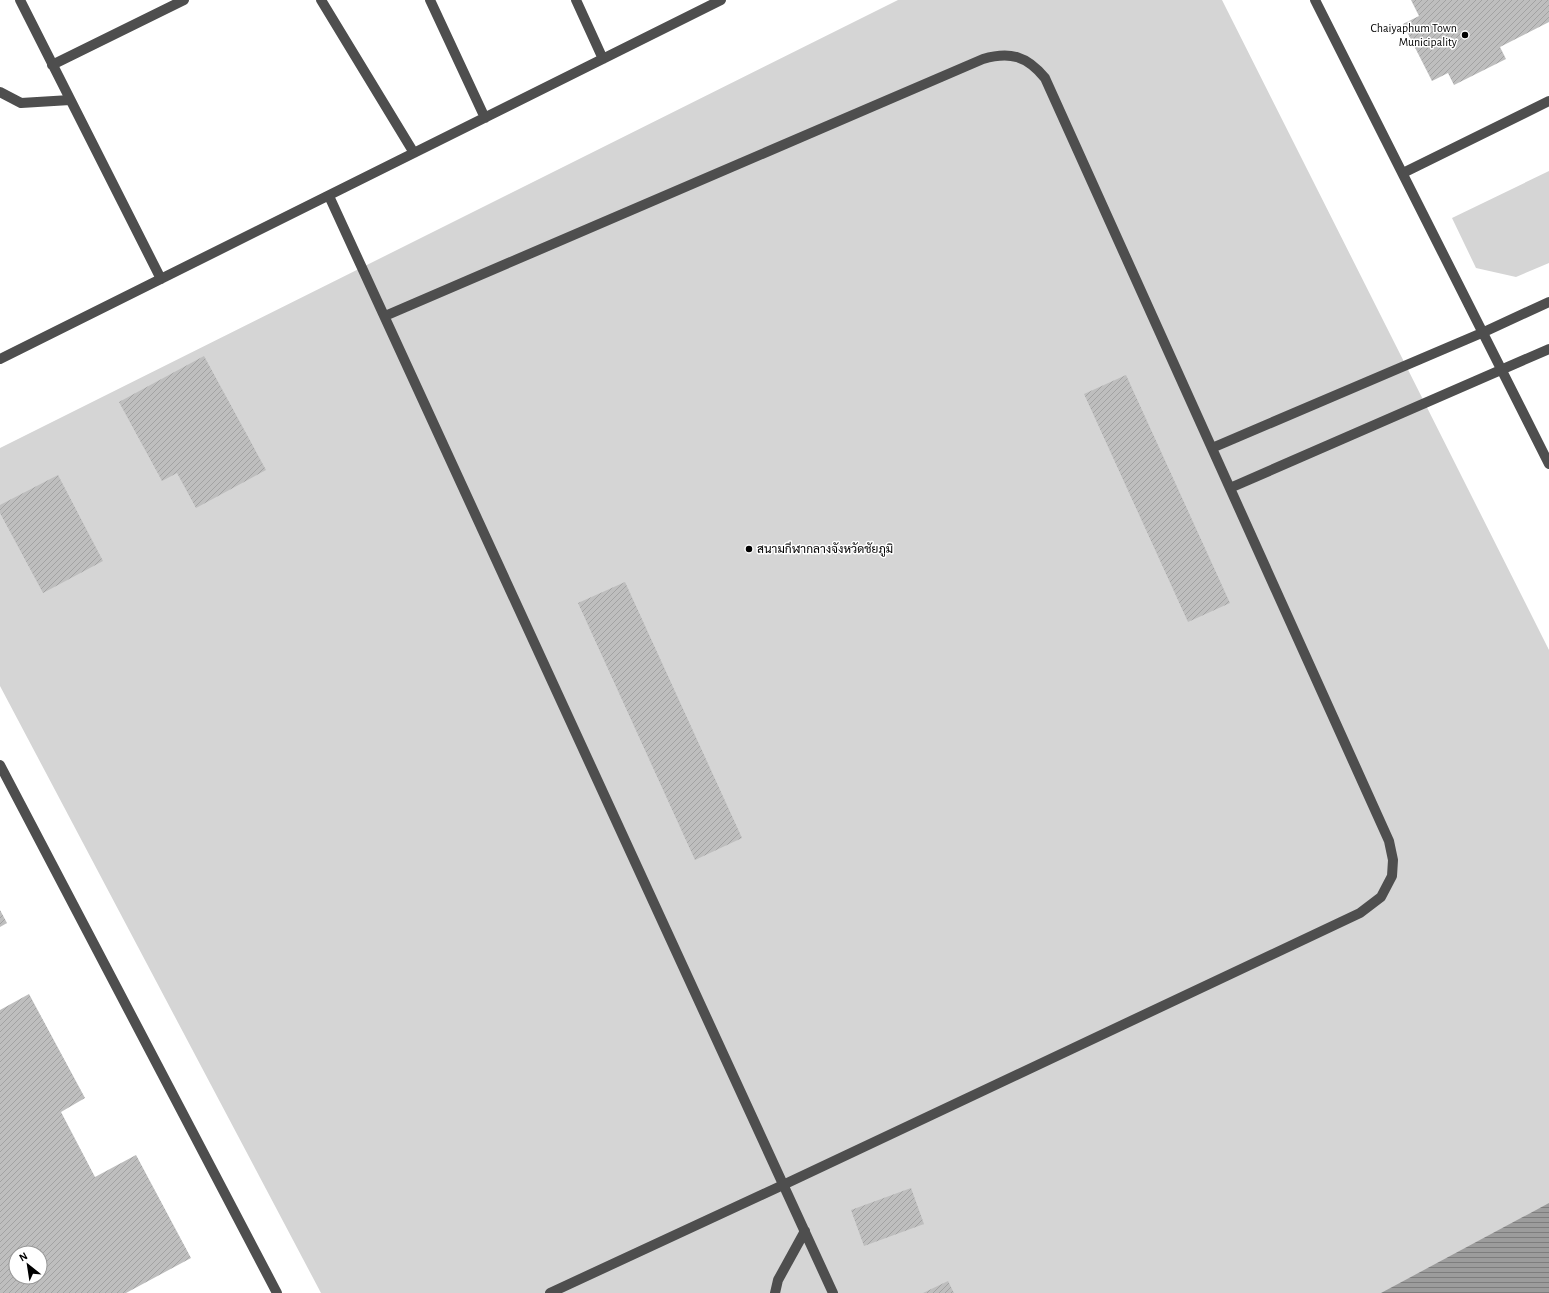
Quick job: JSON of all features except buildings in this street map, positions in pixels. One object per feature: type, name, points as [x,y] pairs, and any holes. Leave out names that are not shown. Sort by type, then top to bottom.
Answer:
[{"type":"street","points":[[20,0],[161,279]]},
{"type":"street","points":[[52,65],[184,0]]},
{"type":"street","points":[[321,0],[414,153]]},
{"type":"street","points":[[430,0],[485,118]]},
{"type":"street","points":[[576,0],[603,59]]},
{"type":"street","points":[[0,359],[721,0]]},
{"type":"street","points":[[1315,0],[1484,332],[1549,464]]},
{"type":"street","points":[[385,316],[983,59],[996,55],[1011,55],[1024,59],[1036,67],[1045,78],[1389,841],[1393,860],[1392,876],[1381,897],[1360,913],[550,1293]]},
{"type":"street","points":[[0,92],[21,103],[70,100]]},
{"type":"street","points":[[1403,173],[1549,101]]},
{"type":"street","points":[[329,196],[833,1293]]},
{"type":"street","points":[[1212,448],[1484,332],[1549,302]]},
{"type":"street","points":[[1230,488],[1549,349]]},
{"type":"street","points":[[0,765],[277,1293]]},
{"type":"street","points":[[775,1293],[778,1280],[805,1232]]},
{"type":"shaded area","name":"สนามกีฬากลางจังหวัดชัยภูมิ","points":[[898,0],[1222,0],[1549,650],[1549,1293],[321,1293],[0,686],[0,448]]},
{"type":"shaded area","points":[[1549,171],[1549,263],[1516,277],[1476,268],[1452,218]]},
{"type":"shaded area","points":[[1549,1203],[1549,1293],[1381,1293]]},
{"type":"place","name":"Chaiyaphum Town Municipality","points":[[1465,35]]},
{"type":"place","name":"สนามกีฬากลางจังหวัดชัยภูมิ","points":[[749,549]]}]
